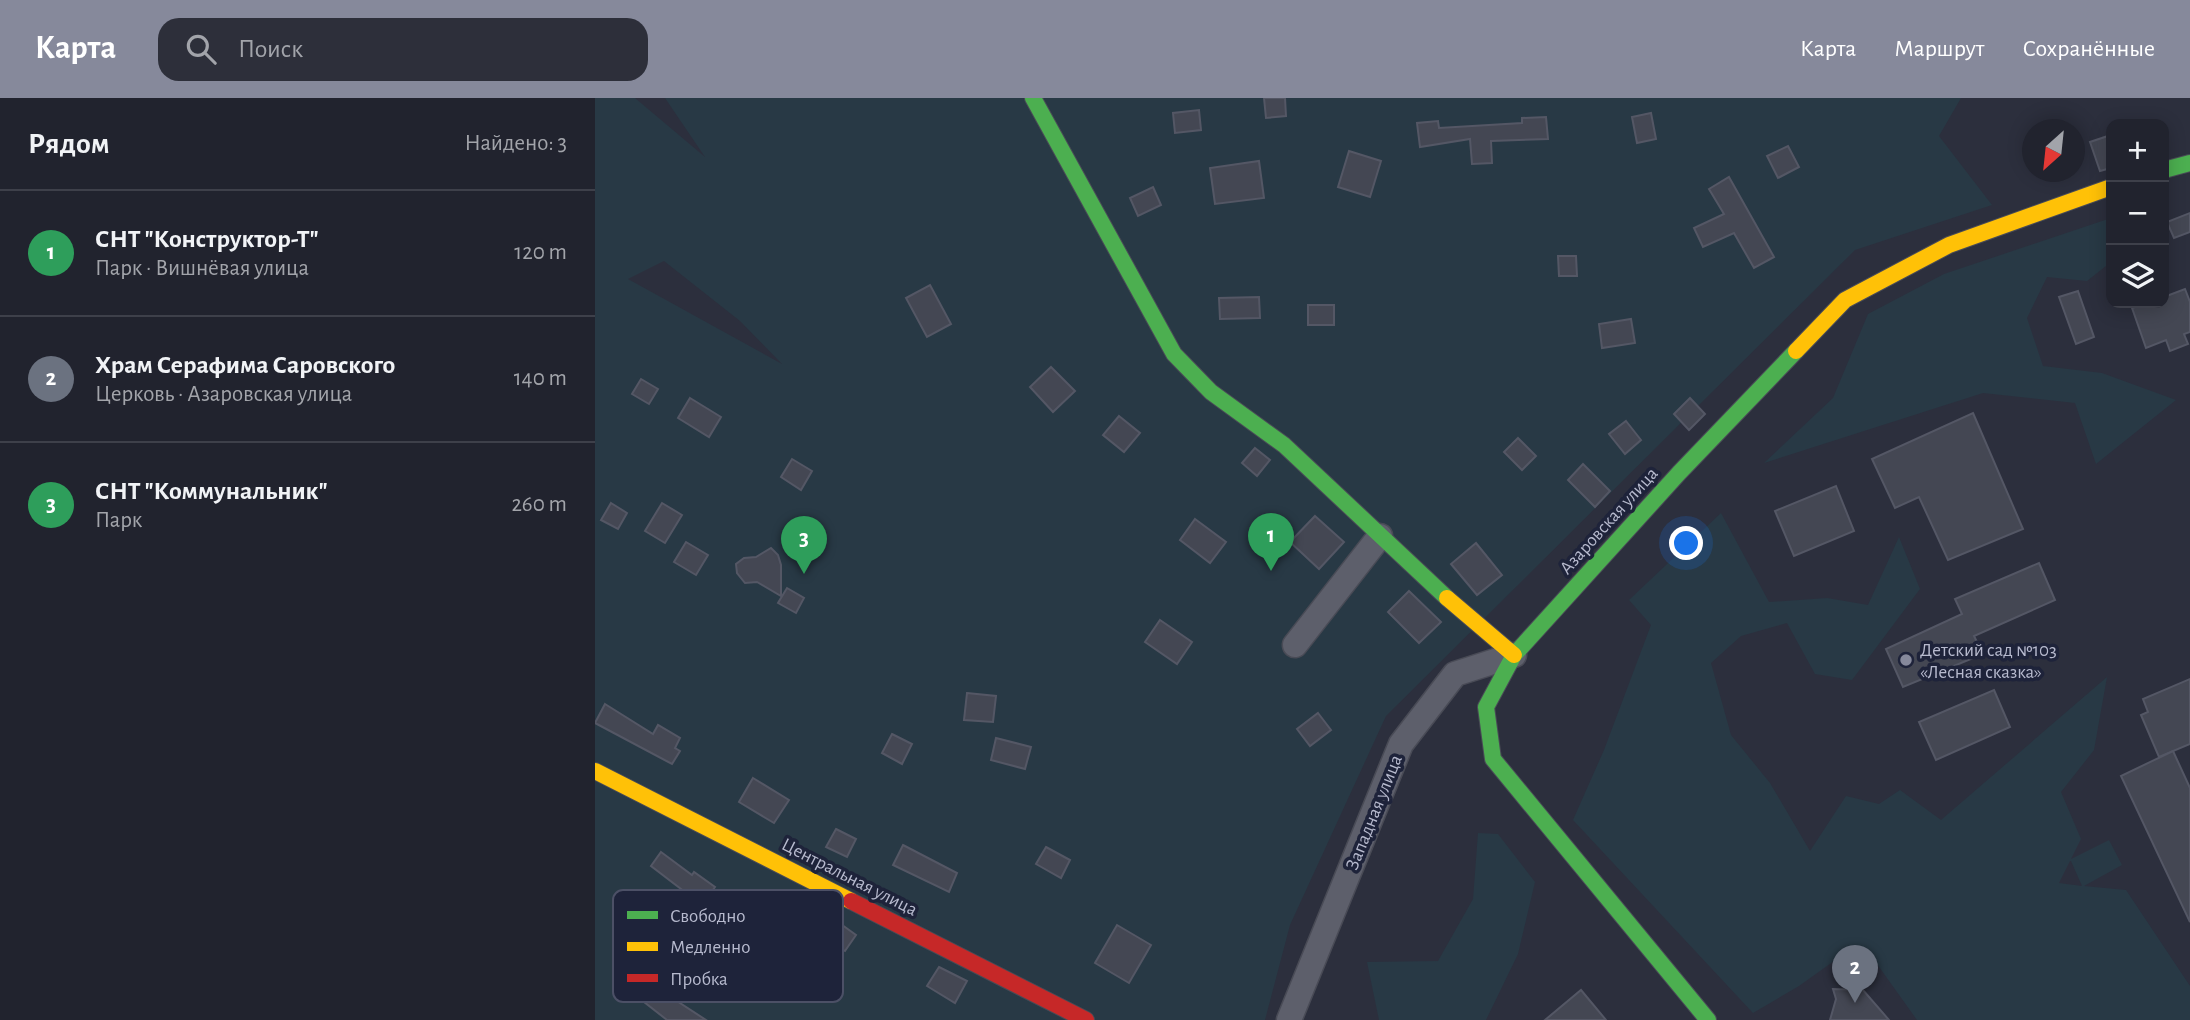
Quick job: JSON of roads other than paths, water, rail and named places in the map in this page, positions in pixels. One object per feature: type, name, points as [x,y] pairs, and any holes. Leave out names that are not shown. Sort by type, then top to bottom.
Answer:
[{"type":"street","points":[[1033,98],[1174,354],[1211,392],[1284,445],[1415,571],[1514,656]]},
{"type":"street","points":[[2169,169],[2190,163]]},
{"type":"street","name":"Азаровская улица","points":[[1708,1020],[1493,759],[1486,707],[1514,656],[1679,473],[1846,300],[1949,245],[2106,189]]},
{"type":"street","points":[[1296,645],[1381,536]]},
{"type":"street","name":"Западная улица","points":[[1289,1020],[1401,744],[1455,674],[1514,656]]},
{"type":"street","name":"Центральная улица","points":[[595,771],[830,890]]},
{"type":"street","name":"Центральная улица","points":[[843,897],[1086,1020]]},
{"type":"place","name":"СНТ \"Конструктор-Т\"","points":[[1271,571]]},
{"type":"place","name":"СНТ \"Коммунальник\"","points":[[804,574]]},
{"type":"place","name":"Детский сад №103 «Лесная сказка»","points":[[1906,660]]},
{"type":"place","name":"Храм Серафима Саровского","points":[[1855,1003]]}]
